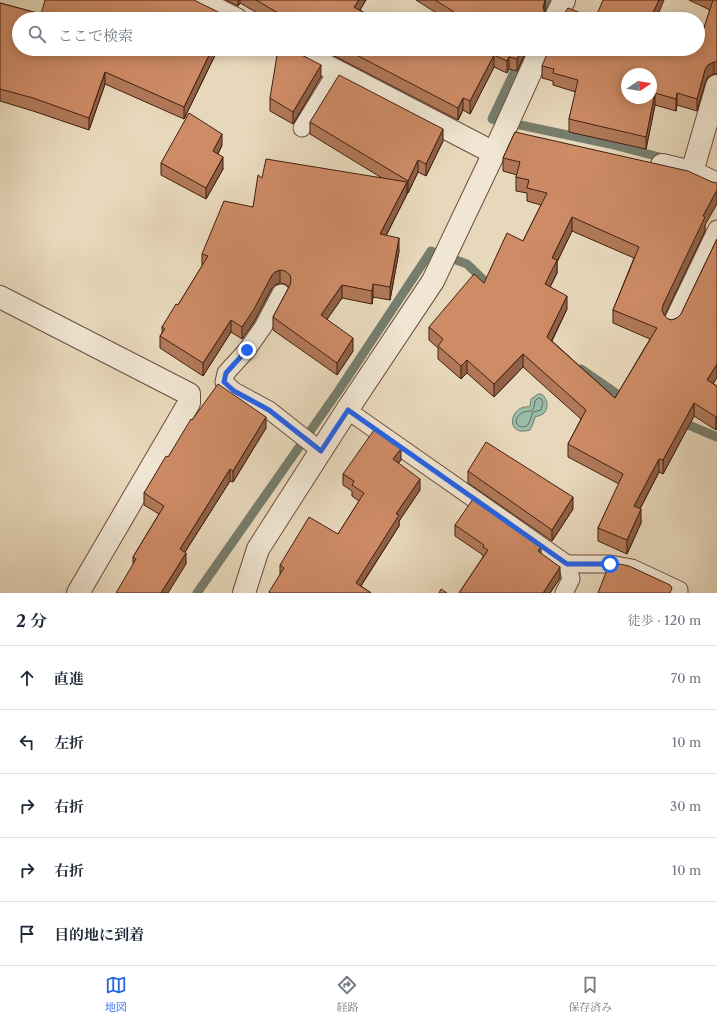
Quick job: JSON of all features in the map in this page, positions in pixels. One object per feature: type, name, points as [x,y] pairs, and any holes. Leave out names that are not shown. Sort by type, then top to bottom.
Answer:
[{"type":"street","points":[[558,12],[564,0]]},
{"type":"street","points":[[202,1],[223,12]]},
{"type":"street","points":[[308,56],[494,153]]},
{"type":"street","points":[[244,593],[258,549],[433,281],[494,153],[538,56]]},
{"type":"street","points":[[692,172],[717,86]]},
{"type":"street","points":[[504,130],[527,135]]},
{"type":"street","points":[[640,160],[692,172],[717,184]]},
{"type":"street","points":[[0,298],[189,394],[189,402],[78,593]]},
{"type":"lane","points":[[302,128],[337,71]]},
{"type":"lane","points":[[672,323],[717,229]]},
{"type":"lane","points":[[281,293],[263,327],[247,350],[226,373],[224,382],[234,391],[269,410],[321,451]]},
{"type":"lane","points":[[348,410],[567,564],[610,564],[632,568],[680,590],[679,593]]},
{"type":"lane","points":[[564,593],[571,579],[567,564]]},
{"type":"water","points":[[538,394],[543,395],[546,399],[547,407],[545,412],[542,415],[535,417],[530,430],[517,430],[512,423],[515,413],[519,409],[530,406],[531,399]]},
{"type":"building","points":[[45,0],[194,0],[218,12],[42,12]]},
{"type":"building","points":[[256,0],[359,0],[354,7],[363,12],[276,12]]},
{"type":"building","points":[[435,0],[545,0],[543,7],[544,12],[454,12]]},
{"type":"building","points":[[603,0],[659,0],[653,12],[598,12]]},
{"type":"building","points":[[713,0],[717,0],[717,62],[708,65],[705,70],[697,99],[677,93],[676,99],[657,94],[657,68],[621,68],[621,104],[653,104],[646,137],[569,119],[578,80],[553,73],[554,69],[542,66],[546,56],[705,56],[705,25]]},
{"type":"building","points":[[0,3],[34,12],[12,12],[12,56],[209,56],[184,107],[105,72],[89,118],[33,98],[0,89]]},
{"type":"building","points":[[568,8],[578,12],[565,12]]},
{"type":"building","points":[[277,56],[304,56],[321,65],[293,112],[270,98]]},
{"type":"building","points":[[358,56],[493,56],[470,101],[463,98],[458,108]]},
{"type":"building","points":[[496,56],[518,56],[517,59],[509,57],[507,61]]},
{"type":"building","points":[[339,75],[443,129],[426,164],[418,160],[408,181],[310,122]]},
{"type":"building","points":[[189,113],[222,134],[213,151],[223,157],[206,188],[161,163]]},
{"type":"building","points":[[515,132],[688,171],[717,183],[717,190],[703,216],[705,217],[662,310],[668,319],[672,320],[681,314],[717,239],[717,364],[707,380],[717,386],[717,416],[716,417],[694,403],[663,460],[659,459],[634,506],[641,509],[627,540],[598,528],[623,474],[568,444],[586,410],[523,354],[494,384],[467,360],[461,366],[438,346],[443,339],[429,327],[474,274],[484,283],[507,233],[523,241],[547,193],[527,188],[529,180],[516,177],[520,162],[503,158]],"holes":[[[572,217],[639,247],[613,310],[657,328],[615,398],[547,337],[567,296],[545,284],[557,260],[552,258]]]},
{"type":"building","points":[[266,159],[407,182],[380,234],[399,238],[390,287],[373,284],[372,291],[342,285],[321,315],[353,338],[337,363],[273,317],[290,285],[291,280],[290,275],[285,271],[280,270],[272,275],[254,309],[242,327],[231,320],[203,363],[160,336],[165,329],[162,327],[176,304],[178,305],[208,256],[202,254],[224,201],[253,207],[258,175],[262,178]]},
{"type":"building","points":[[218,384],[266,417],[233,471],[230,469],[180,549],[186,553],[161,593],[116,593],[136,559],[133,557],[164,506],[144,493],[166,456],[168,457],[191,419],[192,420]]},
{"type":"building","points":[[374,430],[401,449],[393,459],[420,479],[396,514],[399,515],[356,583],[371,593],[270,593],[269,592],[284,568],[280,565],[309,517],[338,534],[364,493],[352,485],[354,481],[343,474]]},
{"type":"building","points":[[486,442],[573,497],[552,530],[468,471]]},
{"type":"building","points":[[473,499],[541,547],[538,551],[560,567],[543,593],[459,593],[488,550],[483,547],[484,545],[455,525]]},
{"type":"building","points":[[610,562],[629,566],[670,585],[672,588],[670,593],[598,593]]},
{"type":"building","points":[[441,589],[447,593],[439,593]]},
{"type":"waterway","points":[[542,12],[548,0]]},
{"type":"waterway","points":[[522,56],[492,119],[610,144],[667,159]]},
{"type":"waterway","points":[[197,593],[339,390],[431,251],[467,264],[493,289]]},
{"type":"waterway","points":[[581,369],[628,401]]},
{"type":"waterway","points":[[679,421],[717,437]]},
{"type":"route","points":[[247,350],[226,373],[224,382],[234,391],[269,410],[321,451],[348,410],[567,564],[610,564]]}]
